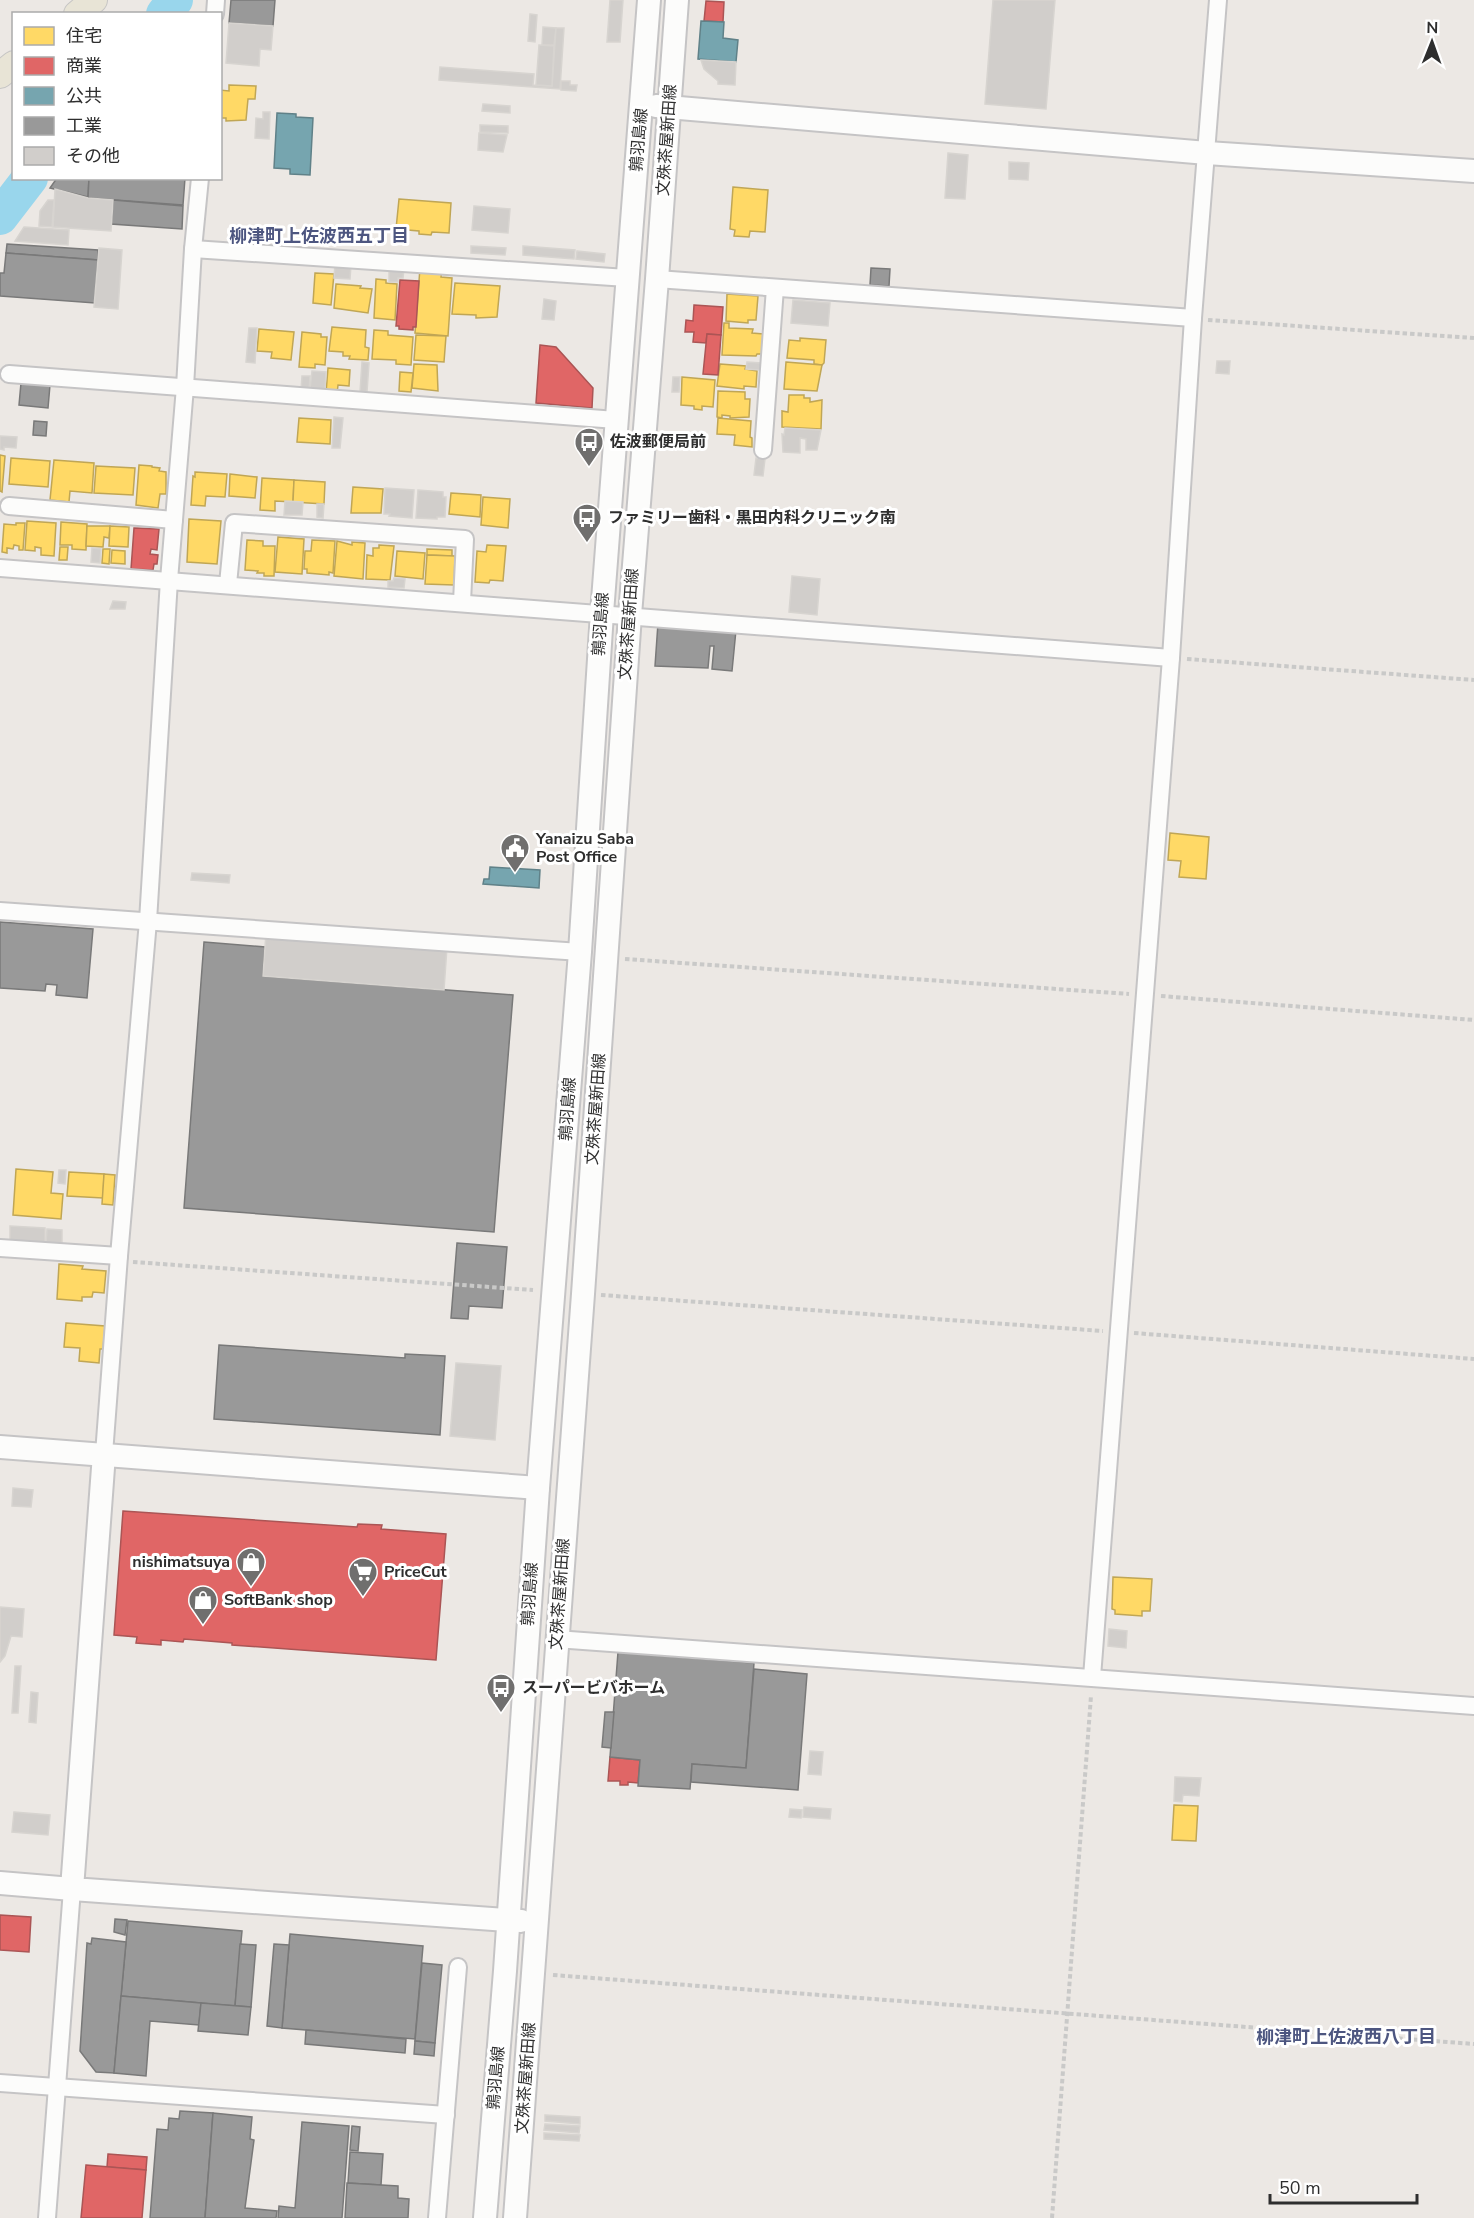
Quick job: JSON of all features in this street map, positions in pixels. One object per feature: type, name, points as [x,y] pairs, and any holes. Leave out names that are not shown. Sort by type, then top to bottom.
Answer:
[{"type":"main road","points":[[79,12],[94,0]]},
{"type":"main road","name":"鶉羽島線","points":[[485,2218],[580,952],[616,420],[649,0]]},
{"type":"main road","name":"文殊茶屋新田線","points":[[515,2218],[676,0]]},
{"type":"main road","points":[[0,75],[12,66]]},
{"type":"main road","points":[[642,105],[1207,153],[1474,171]]},
{"type":"main road","points":[[0,1447],[538,1488]]},
{"type":"main road","points":[[72,1889],[104,1454]]},
{"type":"main road","points":[[0,1883],[536,1922]]},
{"type":"street","points":[[1092,1677],[1171,658],[1193,318],[1218,0]]},
{"type":"street","points":[[104,1454],[148,921],[169,580],[200,180]]},
{"type":"street","points":[[193,249],[627,278]]},
{"type":"street","points":[[657,279],[1193,318]]},
{"type":"street","points":[[763,450],[775,288]]},
{"type":"street","points":[[9,374],[616,420]]},
{"type":"street","points":[[9,506],[174,520]]},
{"type":"street","points":[[228,584],[234,523],[465,539],[462,602]]},
{"type":"street","points":[[0,568],[1171,658]]},
{"type":"street","points":[[0,911],[580,952]]},
{"type":"street","points":[[0,1248],[119,1256]]},
{"type":"street","points":[[556,1639],[1474,1706]]},
{"type":"street","points":[[47,2218],[72,1889]]},
{"type":"street","points":[[437,2218],[458,1967]]},
{"type":"street","points":[[0,2083],[446,2115]]},
{"type":"path","points":[[1193,318],[1474,338]]},
{"type":"path","points":[[1171,658],[1474,680]]},
{"type":"path","points":[[607,958],[1474,1020]]},
{"type":"path","points":[[119,1256],[133,1262],[554,1292]]},
{"type":"path","points":[[583,1294],[1474,1359]]},
{"type":"path","points":[[1052,2218],[1092,1677]]},
{"type":"path","points":[[534,1974],[1474,2044]]},
{"type":"building: 住宅","points":[[229,85],[256,86],[255,99],[248,99],[246,120],[226,121],[226,118],[222,118],[222,90],[229,91]]},
{"type":"building: 住宅","points":[[733,187],[768,190],[765,232],[750,231],[749,237],[734,236],[735,230],[730,229]]},
{"type":"building: 住宅","points":[[399,199],[451,203],[449,233],[432,232],[431,235],[419,234],[419,231],[396,229]]},
{"type":"building: 住宅","points":[[420,268],[442,270],[441,277],[452,278],[448,336],[415,333]]},
{"type":"building: 住宅","points":[[315,273],[334,274],[331,305],[313,303]]},
{"type":"building: 住宅","points":[[376,279],[397,284],[395,320],[374,318]]},
{"type":"building: 住宅","points":[[455,283],[500,286],[497,317],[476,318],[476,315],[452,314]]},
{"type":"building: 住宅","points":[[336,284],[372,289],[368,313],[334,308]]},
{"type":"building: 住宅","points":[[727,294],[758,296],[756,320],[748,320],[748,323],[726,321]]},
{"type":"building: 住宅","points":[[724,323],[729,323],[729,328],[753,329],[752,333],[765,334],[764,354],[756,356],[722,355]]},
{"type":"building: 住宅","points":[[332,327],[366,330],[365,347],[369,348],[368,360],[349,359],[350,356],[343,356],[343,352],[329,351]]},
{"type":"building: 住宅","points":[[259,329],[294,332],[291,360],[271,358],[272,352],[257,351]]},
{"type":"building: 住宅","points":[[374,330],[388,331],[388,335],[413,337],[411,365],[396,364],[396,360],[372,359]]},
{"type":"building: 住宅","points":[[302,332],[327,337],[325,365],[315,364],[315,368],[299,367]]},
{"type":"building: 住宅","points":[[416,335],[446,336],[444,362],[414,360]]},
{"type":"building: 住宅","points":[[800,338],[826,340],[822,365],[814,364],[814,360],[787,358],[789,340],[800,341]]},
{"type":"building: 住宅","points":[[786,362],[822,365],[817,391],[784,389]]},
{"type":"building: 住宅","points":[[414,364],[437,365],[438,391],[412,388]]},
{"type":"building: 住宅","points":[[720,364],[746,366],[745,369],[757,371],[756,387],[744,386],[744,389],[717,386]]},
{"type":"building: 住宅","points":[[328,368],[350,370],[349,386],[338,385],[337,394],[326,393]]},
{"type":"building: 住宅","points":[[400,372],[413,373],[411,392],[399,391]]},
{"type":"building: 住宅","points":[[682,377],[715,380],[713,407],[702,406],[702,410],[694,409],[694,406],[681,405]]},
{"type":"building: 住宅","points":[[718,391],[745,392],[745,399],[750,399],[749,417],[730,418],[730,416],[722,415],[722,418],[717,417]]},
{"type":"building: 住宅","points":[[789,395],[804,395],[804,398],[810,398],[810,402],[822,400],[821,429],[782,427],[782,411],[788,412]]},
{"type":"building: 住宅","points":[[299,418],[331,420],[330,444],[297,442]]},
{"type":"building: 住宅","points":[[718,418],[751,421],[752,447],[734,445],[735,435],[717,434]]},
{"type":"building: 住宅","points":[[0,455],[5,456],[2,492],[0,491]]},
{"type":"building: 住宅","points":[[11,458],[50,461],[48,487],[9,484]]},
{"type":"building: 住宅","points":[[54,460],[94,463],[92,493],[70,491],[69,502],[50,500]]},
{"type":"building: 住宅","points":[[139,465],[160,468],[159,471],[166,472],[166,494],[160,494],[158,508],[136,505]]},
{"type":"building: 住宅","points":[[96,466],[135,468],[133,495],[94,493]]},
{"type":"building: 住宅","points":[[195,472],[227,474],[225,497],[206,496],[205,506],[191,505]]},
{"type":"building: 住宅","points":[[230,474],[257,477],[255,498],[229,496]]},
{"type":"building: 住宅","points":[[262,478],[294,480],[293,502],[275,501],[275,511],[260,510]]},
{"type":"building: 住宅","points":[[294,480],[325,482],[324,504],[293,502]]},
{"type":"building: 住宅","points":[[353,487],[383,489],[381,513],[351,513]]},
{"type":"building: 住宅","points":[[451,493],[481,495],[480,517],[449,514]]},
{"type":"building: 住宅","points":[[483,497],[510,499],[508,528],[481,525]]},
{"type":"building: 住宅","points":[[189,519],[221,521],[217,564],[187,562]]},
{"type":"building: 住宅","points":[[27,521],[56,523],[54,556],[41,555],[41,548],[35,547],[35,551],[25,550]]},
{"type":"building: 住宅","points":[[61,522],[87,524],[86,550],[72,549],[72,545],[60,545]]},
{"type":"building: 住宅","points":[[16,523],[25,523],[23,550],[19,550],[19,546],[14,545],[13,549],[7,548],[7,553],[2,552],[4,524],[16,525]]},
{"type":"building: 住宅","points":[[87,526],[110,526],[109,538],[104,537],[103,547],[86,546]]},
{"type":"building: 住宅","points":[[110,526],[129,527],[128,547],[109,546]]},
{"type":"building: 住宅","points":[[278,537],[304,539],[302,574],[275,572]]},
{"type":"building: 住宅","points":[[247,540],[263,541],[263,546],[275,546],[274,576],[264,576],[264,573],[257,573],[258,571],[245,570]]},
{"type":"building: 住宅","points":[[312,540],[335,541],[333,573],[329,572],[329,575],[307,573],[307,569],[304,569],[305,551],[311,551]]},
{"type":"building: 住宅","points":[[337,541],[352,545],[352,542],[365,543],[363,579],[334,576]]},
{"type":"building: 住宅","points":[[379,545],[394,546],[390,580],[366,579],[367,555],[373,556],[373,548],[379,548]]},
{"type":"building: 住宅","points":[[487,545],[506,546],[503,581],[475,582],[477,551],[486,552]]},
{"type":"building: 住宅","points":[[60,547],[68,547],[67,560],[59,560]]},
{"type":"building: 住宅","points":[[103,549],[110,549],[109,564],[102,563]]},
{"type":"building: 住宅","points":[[427,549],[452,550],[452,556],[427,555]]},
{"type":"building: 住宅","points":[[112,550],[125,551],[125,564],[111,563]]},
{"type":"building: 住宅","points":[[397,551],[425,553],[423,579],[395,576]]},
{"type":"building: 住宅","points":[[427,555],[455,556],[454,585],[425,584]]},
{"type":"building: 住宅","points":[[1170,833],[1209,837],[1206,879],[1179,877],[1181,861],[1168,860]]},
{"type":"building: 住宅","points":[[16,1169],[53,1172],[51,1193],[63,1194],[61,1219],[13,1215]]},
{"type":"building: 住宅","points":[[69,1172],[104,1174],[103,1198],[67,1196]]},
{"type":"building: 住宅","points":[[104,1174],[115,1175],[113,1205],[102,1204]]},
{"type":"building: 住宅","points":[[59,1264],[106,1271],[104,1293],[93,1292],[92,1297],[82,1297],[82,1301],[57,1299]]},
{"type":"building: 住宅","points":[[66,1323],[105,1326],[99,1363],[79,1361],[80,1348],[64,1347]]},
{"type":"building: 住宅","points":[[1113,1577],[1152,1579],[1150,1611],[1142,1611],[1142,1616],[1115,1614],[1115,1610],[1112,1609]]},
{"type":"building: 住宅","points":[[1174,1805],[1198,1806],[1196,1841],[1172,1840]]},
{"type":"building: 商業","points":[[706,1],[724,2],[723,22],[704,21]]},
{"type":"building: 商業","points":[[400,280],[419,281],[416,327],[413,327],[413,330],[399,329],[399,326],[396,326]]},
{"type":"building: 商業","points":[[694,305],[723,307],[721,335],[707,334],[706,343],[693,342],[694,332],[685,332],[686,320],[693,321]]},
{"type":"building: 商業","points":[[707,334],[721,335],[718,375],[703,374]]},
{"type":"building: 商業","points":[[540,345],[556,347],[593,388],[592,408],[536,403]]},
{"type":"building: 商業","points":[[134,528],[159,529],[157,550],[151,549],[150,554],[158,555],[157,564],[154,564],[153,570],[131,569]]},
{"type":"building: 商業","points":[[123,1511],[357,1527],[358,1524],[382,1525],[381,1529],[446,1534],[436,1660],[232,1645],[232,1643],[184,1639],[183,1642],[161,1640],[161,1645],[136,1643],[137,1637],[114,1635]]},
{"type":"building: 商業","points":[[610,1757],[640,1760],[638,1783],[628,1782],[628,1785],[620,1785],[620,1781],[608,1781]]},
{"type":"building: 商業","points":[[0,1915],[31,1917],[29,1952],[0,1950]]},
{"type":"building: 商業","points":[[108,2154],[147,2157],[146,2170],[107,2167]]},
{"type":"building: 商業","points":[[86,2165],[146,2170],[142,2218],[81,2218]]},
{"type":"building: 公共","points":[[701,21],[724,22],[723,38],[738,40],[736,62],[698,59]]},
{"type":"building: 公共","points":[[277,113],[313,118],[310,175],[290,174],[290,169],[274,168]]},
{"type":"building: 公共","name":"Yanaizu Saba Post Office","points":[[490,867],[540,870],[539,888],[483,884],[484,879],[489,879]]},
{"type":"building: 工業","points":[[231,0],[275,0],[273,26],[229,23]]},
{"type":"building: 工業","points":[[56,180],[89,180],[88,197],[50,188]]},
{"type":"building: 工業","points":[[89,180],[185,180],[183,205],[88,198]]},
{"type":"building: 工業","points":[[113,200],[183,206],[182,229],[111,224]]},
{"type":"building: 工業","points":[[7,244],[98,250],[98,260],[6,253]]},
{"type":"building: 工業","points":[[6,253],[98,260],[95,303],[0,296],[0,273],[4,273]]},
{"type":"building: 工業","points":[[871,268],[890,269],[889,286],[870,285]]},
{"type":"building: 工業","points":[[21,383],[50,385],[48,408],[19,405]]},
{"type":"building: 工業","points":[[34,421],[47,422],[46,436],[33,435]]},
{"type":"building: 工業","points":[[658,623],[736,630],[732,671],[712,669],[714,646],[710,646],[708,668],[655,666]]},
{"type":"building: 工業","points":[[0,922],[93,929],[87,998],[56,995],[57,985],[46,984],[45,991],[0,988]]},
{"type":"building: 工業","points":[[204,942],[265,947],[263,976],[513,995],[494,1232],[184,1208]]},
{"type":"building: 工業","points":[[457,1243],[507,1247],[502,1308],[469,1306],[468,1319],[451,1318]]},
{"type":"building: 工業","points":[[219,1345],[405,1358],[405,1354],[445,1356],[440,1435],[214,1419]]},
{"type":"building: 工業","points":[[618,1652],[754,1663],[746,1768],[692,1764],[690,1789],[638,1786],[640,1760],[610,1757]]},
{"type":"building: 工業","points":[[754,1669],[807,1674],[798,1790],[691,1782],[692,1764],[746,1768]]},
{"type":"building: 工業","points":[[605,1712],[614,1712],[611,1748],[602,1747]]},
{"type":"building: 工業","points":[[115,1919],[127,1920],[125,1935],[114,1932]]},
{"type":"building: 工業","points":[[128,1921],[242,1931],[235,2006],[121,1996]]},
{"type":"building: 工業","points":[[290,1934],[423,1946],[415,2039],[282,2028]]},
{"type":"building: 工業","points":[[92,1938],[126,1942],[114,2073],[96,2072],[80,2051],[87,1943],[91,1944]]},
{"type":"building: 工業","points":[[240,1944],[256,1945],[251,2007],[235,2006]]},
{"type":"building: 工業","points":[[274,1944],[289,1945],[282,2028],[267,2026]]},
{"type":"building: 工業","points":[[422,1963],[442,1965],[435,2043],[415,2041]]},
{"type":"building: 工業","points":[[121,1996],[201,2003],[199,2025],[150,2021],[146,2076],[114,2073]]},
{"type":"building: 工業","points":[[201,2003],[251,2007],[248,2035],[198,2031]]},
{"type":"building: 工業","points":[[306,2030],[406,2039],[405,2053],[305,2044]]},
{"type":"building: 工業","points":[[415,2041],[435,2043],[434,2056],[414,2054]]},
{"type":"building: 工業","points":[[180,2111],[213,2113],[205,2218],[150,2218],[157,2129],[168,2130],[169,2118],[179,2119]]},
{"type":"building: 工業","points":[[213,2113],[252,2117],[250,2139],[254,2140],[245,2208],[277,2211],[276,2218],[205,2218]]},
{"type":"building: 工業","points":[[302,2122],[349,2126],[342,2218],[278,2218],[279,2206],[295,2208]]},
{"type":"building: 工業","points":[[352,2126],[360,2127],[358,2151],[350,2150]]},
{"type":"building: 工業","points":[[350,2152],[383,2154],[381,2185],[348,2183]]},
{"type":"building: 工業","points":[[347,2183],[398,2186],[398,2198],[409,2199],[408,2218],[345,2218]]},
{"type":"building: その他","points":[[610,0],[623,0],[620,42],[607,42]]},
{"type":"building: その他","points":[[993,0],[1055,0],[1046,109],[985,104]]},
{"type":"building: その他","points":[[530,14],[537,15],[535,42],[528,41]]},
{"type":"building: その他","points":[[229,23],[273,26],[271,50],[260,49],[259,66],[226,63]]},
{"type":"building: その他","points":[[543,27],[556,28],[554,45],[542,45]]},
{"type":"building: その他","points":[[556,28],[564,28],[560,89],[439,80],[440,67],[534,74],[533,85],[552,86]]},
{"type":"building: その他","points":[[539,45],[554,46],[552,86],[536,85]]},
{"type":"building: その他","points":[[701,60],[736,62],[735,85],[718,84],[718,81],[704,69]]},
{"type":"building: その他","points":[[561,81],[570,81],[570,85],[577,85],[576,91],[561,90]]},
{"type":"building: その他","points":[[483,104],[510,106],[510,113],[482,111]]},
{"type":"building: その他","points":[[263,112],[270,112],[269,139],[255,138],[256,118],[263,119]]},
{"type":"building: その他","points":[[480,125],[508,126],[508,133],[480,132]]},
{"type":"building: その他","points":[[479,133],[507,135],[503,152],[478,150]]},
{"type":"building: その他","points":[[948,153],[968,155],[965,199],[945,198]]},
{"type":"building: その他","points":[[1009,162],[1029,163],[1028,180],[1009,179]]},
{"type":"building: その他","points":[[55,189],[88,198],[113,200],[111,231],[53,227]]},
{"type":"building: その他","points":[[48,200],[54,200],[52,227],[39,226],[40,211]]},
{"type":"building: その他","points":[[474,206],[510,209],[508,233],[472,230]]},
{"type":"building: その他","points":[[24,227],[69,230],[68,245],[15,241]]},
{"type":"building: その他","points":[[471,246],[506,248],[505,255],[471,253]]},
{"type":"building: その他","points":[[523,246],[575,250],[574,259],[523,255]]},
{"type":"building: その他","points":[[99,248],[122,250],[118,309],[94,307]]},
{"type":"building: その他","points":[[577,251],[605,254],[604,262],[576,259]]},
{"type":"building: その他","points":[[335,264],[351,265],[350,279],[334,278]]},
{"type":"building: その他","points":[[389,268],[404,269],[403,278],[398,278],[398,282],[389,282]]},
{"type":"building: その他","points":[[544,299],[556,301],[554,320],[542,319]]},
{"type":"building: その他","points":[[793,300],[830,303],[828,326],[791,323]]},
{"type":"building: その他","points":[[249,328],[257,328],[255,363],[246,362]]},
{"type":"building: その他","points":[[1217,361],[1230,361],[1229,374],[1216,373]]},
{"type":"building: その他","points":[[362,362],[369,363],[367,392],[360,392]]},
{"type":"building: その他","points":[[747,362],[761,363],[760,370],[746,369]]},
{"type":"building: その他","points":[[312,371],[326,372],[325,390],[310,389]]},
{"type":"building: その他","points":[[302,376],[310,376],[309,391],[301,390]]},
{"type":"building: その他","points":[[673,377],[680,377],[679,392],[672,392]]},
{"type":"building: その他","points":[[334,417],[343,418],[340,448],[332,448]]},
{"type":"building: その他","points":[[785,428],[821,430],[817,450],[806,450],[806,439],[800,438],[800,453],[783,452],[782,434],[784,435]]},
{"type":"building: その他","points":[[0,436],[17,437],[16,448],[0,449]]},
{"type":"building: その他","points":[[756,458],[765,459],[763,476],[754,475]]},
{"type":"building: その他","points":[[385,488],[414,490],[412,518],[384,514]]},
{"type":"building: その他","points":[[418,490],[443,492],[443,497],[446,497],[445,517],[416,518]]},
{"type":"building: その他","points":[[285,501],[303,502],[302,515],[284,515]]},
{"type":"building: その他","points":[[317,504],[324,504],[323,518],[317,517]]},
{"type":"building: その他","points":[[92,548],[101,549],[100,563],[91,562]]},
{"type":"building: その他","points":[[792,576],[820,579],[817,615],[789,612]]},
{"type":"building: その他","points":[[394,578],[405,579],[404,588],[388,587],[388,581],[393,581]]},
{"type":"building: その他","points":[[113,601],[126,602],[125,609],[110,609]]},
{"type":"building: その他","points":[[192,873],[230,875],[229,883],[191,880]]},
{"type":"building: その他","points":[[266,933],[447,947],[444,990],[263,976]]},
{"type":"building: その他","points":[[59,1170],[66,1170],[65,1184],[58,1183]]},
{"type":"building: その他","points":[[10,1226],[45,1228],[45,1243],[10,1241]]},
{"type":"building: その他","points":[[47,1229],[62,1230],[62,1244],[46,1243]]},
{"type":"building: その他","points":[[456,1363],[501,1366],[495,1440],[450,1436]]},
{"type":"building: その他","points":[[13,1488],[33,1490],[31,1507],[12,1506]]},
{"type":"building: その他","points":[[0,1607],[24,1609],[22,1637],[11,1636],[5,1656],[0,1662]]},
{"type":"building: その他","points":[[1109,1629],[1127,1631],[1126,1648],[1108,1646]]},
{"type":"building: その他","points":[[15,1666],[21,1666],[18,1713],[12,1713]]},
{"type":"building: その他","points":[[31,1692],[38,1693],[36,1723],[29,1722]]},
{"type":"building: その他","points":[[810,1751],[823,1752],[821,1775],[808,1774]]},
{"type":"building: その他","points":[[1175,1777],[1201,1778],[1199,1796],[1183,1795],[1182,1802],[1174,1801]]},
{"type":"building: その他","points":[[804,1807],[831,1809],[830,1819],[803,1817]]},
{"type":"building: その他","points":[[790,1809],[802,1810],[801,1818],[789,1817]]},
{"type":"building: その他","points":[[14,1812],[50,1815],[48,1835],[12,1832]]},
{"type":"building: その他","points":[[545,2115],[580,2117],[580,2124],[545,2121]]},
{"type":"building: その他","points":[[545,2124],[580,2126],[579,2133],[544,2130]]},
{"type":"building: その他","points":[[544,2133],[580,2135],[579,2141],[544,2139]]},
{"type":"waterway","points":[[166,12],[175,0]]},
{"type":"waterway","points":[[0,217],[28,180]]},
{"type":"place","name":"佐波郵便局前","points":[[589,468]]},
{"type":"place","name":"ファミリー歯科・黒田内科クリニック南","points":[[587,544]]},
{"type":"place","name":"Yanaizu Saba Post Office","points":[[515,874]]},
{"type":"place","name":"nishimatsuya","points":[[251,1588]]},
{"type":"place","name":"PriceCut","points":[[363,1598]]},
{"type":"place","name":"SoftBank shop","points":[[203,1626]]},
{"type":"place","name":"スーパービバホーム","points":[[501,1714]]},
{"type":"district","name":"柳津町上佐波西五丁目","points":[[319,236]]},
{"type":"district","name":"柳津町上佐波西八丁目","points":[[1346,2037]]}]
